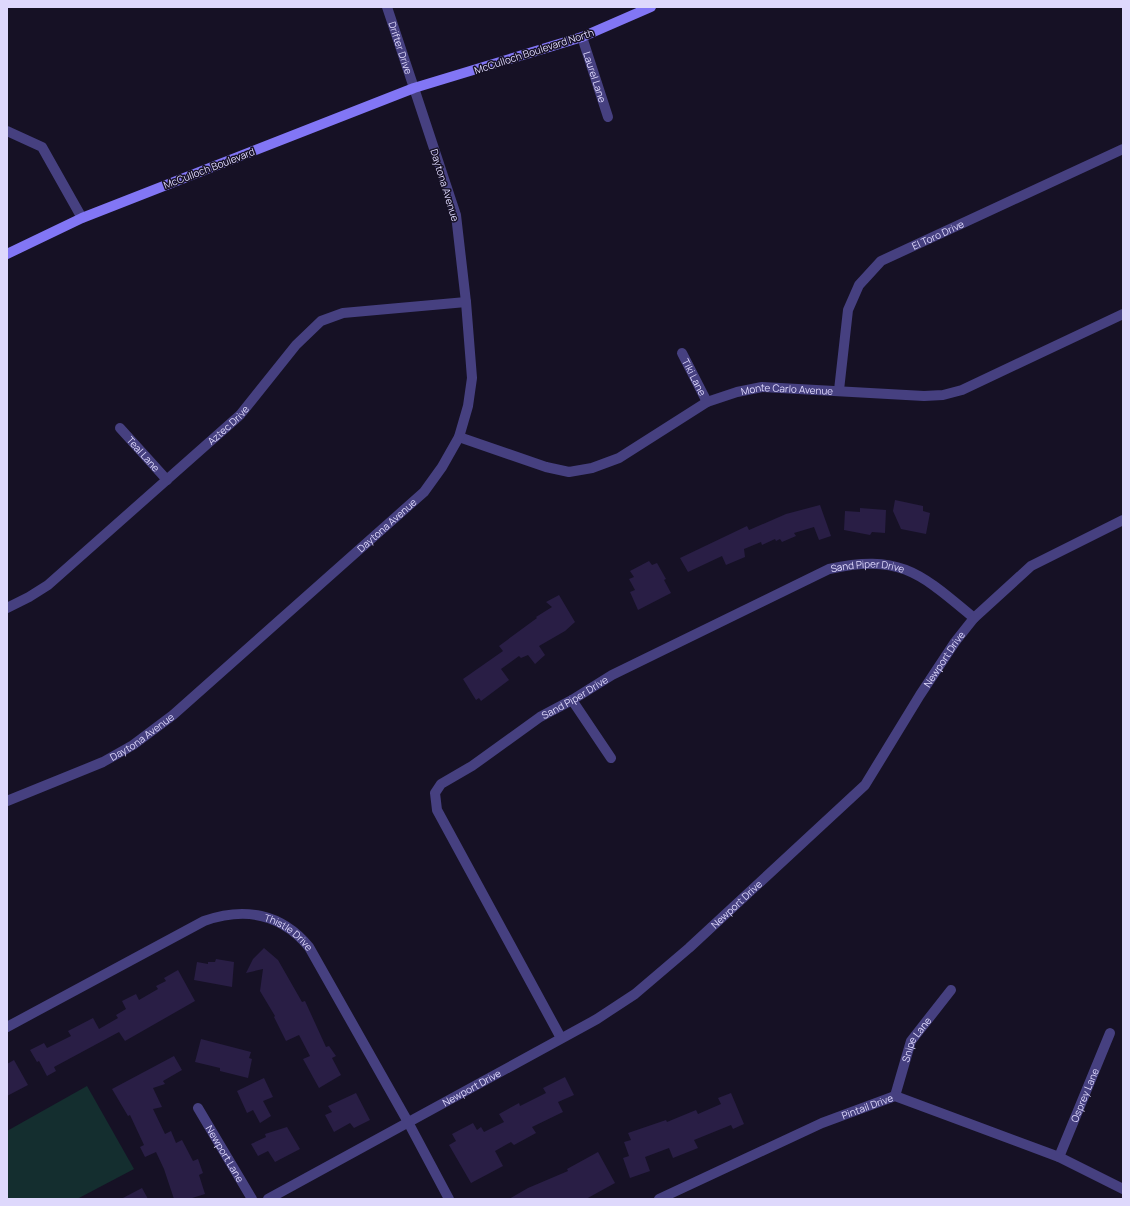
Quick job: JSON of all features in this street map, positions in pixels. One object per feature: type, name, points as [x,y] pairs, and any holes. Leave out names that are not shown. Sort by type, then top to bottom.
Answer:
[{"type":"main road","name":"McCulloch Boulevard North","points":[[414,88],[582,37],[651,7]]},
{"type":"main road","name":"McCulloch Boulevard","points":[[7,254],[82,218],[414,88]]},
{"type":"street","name":"Drifter Drive","points":[[387,7],[414,88]]},
{"type":"street","name":"Laurel Lane","points":[[582,37],[608,117]]},
{"type":"street","name":"Daytona Avenue","points":[[7,801],[103,762],[133,745],[173,715],[424,492],[442,467],[459,437],[468,406],[472,378],[466,302],[456,215],[414,88]]},
{"type":"street","points":[[7,131],[42,147],[82,218]]},
{"type":"street","name":"El Toro Drive","points":[[839,390],[848,310],[859,285],[881,261],[1123,149]]},
{"type":"street","name":"Aztec Drive","points":[[7,608],[29,598],[48,585],[240,415],[296,345],[321,321],[343,313],[466,302]]},
{"type":"street","name":"Monte Carlo Avenue","points":[[459,437],[546,467],[569,472],[592,468],[619,458],[707,402],[737,392],[762,387],[839,390],[924,396],[943,395],[962,390],[1123,314]]},
{"type":"street","name":"Tiki Lane","points":[[682,353],[707,402]]},
{"type":"street","name":"Teal Lane","points":[[120,428],[167,480]]},
{"type":"street","name":"Newport Drive","points":[[268,1199],[597,1019],[635,994],[689,948],[865,785],[920,695],[955,642],[974,618],[1031,566],[1123,520]]},
{"type":"street","name":"Sand Piper Drive","points":[[561,1038],[437,810],[435,794],[441,784],[472,766],[540,717],[572,700],[612,675],[830,569],[853,564],[877,563],[910,572],[930,582],[974,618]]},
{"type":"street","points":[[572,700],[611,758]]},
{"type":"street","name":"Thistle Drive","points":[[7,1027],[204,921],[234,914],[259,915],[290,928],[309,947],[408,1122],[449,1199]]},
{"type":"street","name":"Snipe Lane","points":[[895,1096],[911,1041],[951,990]]},
{"type":"street","name":"Osprey Lane","points":[[1059,1157],[1110,1033]]},
{"type":"street","name":"Pintail Drive","points":[[659,1199],[822,1123],[895,1096],[1059,1157],[1123,1189]]},
{"type":"street","name":"Newport Lane","points":[[198,1108],[252,1199]]},
{"type":"green space","points":[[87,1086],[134,1169],[77,1199],[7,1199],[7,1131]]},
{"type":"building","points":[[895,500],[923,506],[923,511],[930,513],[926,534],[901,529],[893,511]]},
{"type":"building","points":[[820,505],[831,536],[819,540],[814,527],[794,533],[796,536],[782,542],[780,539],[776,541],[775,539],[762,545],[761,542],[744,549],[745,557],[726,565],[722,556],[688,572],[680,558],[747,526],[749,530],[786,514]]},
{"type":"building","points":[[860,508],[886,510],[885,533],[872,532],[870,535],[844,530],[845,511],[860,512]]},
{"type":"building","points":[[649,561],[652,565],[657,563],[666,579],[664,580],[671,593],[638,610],[630,592],[635,590],[629,579],[634,577],[630,571]]},
{"type":"building","points":[[559,595],[575,622],[565,631],[539,646],[545,655],[535,664],[528,655],[521,658],[519,656],[501,669],[509,680],[481,701],[479,698],[476,700],[463,679],[503,651],[499,646],[537,618],[536,617],[552,607],[546,602]]},
{"type":"building","points":[[264,948],[278,960],[302,1002],[305,1001],[326,1047],[329,1046],[336,1056],[332,1058],[341,1075],[319,1088],[303,1059],[310,1056],[299,1035],[286,1041],[274,1017],[275,1016],[260,991],[263,969],[246,973],[253,959]]},
{"type":"building","points":[[216,959],[234,962],[232,987],[194,980],[197,962],[208,964],[208,962],[215,962]]},
{"type":"building","points":[[178,970],[195,1001],[125,1041],[119,1032],[54,1067],[56,1071],[47,1076],[39,1061],[37,1062],[30,1050],[44,1043],[47,1048],[71,1036],[68,1031],[93,1018],[99,1029],[118,1018],[116,1015],[126,1009],[122,1001],[136,994],[139,1000],[158,989],[156,986],[166,981],[164,978]]},
{"type":"building","points":[[201,1039],[251,1052],[249,1058],[252,1059],[248,1078],[220,1071],[220,1068],[195,1062]]},
{"type":"building","points":[[174,1056],[182,1070],[163,1081],[165,1084],[153,1088],[162,1107],[153,1109],[165,1134],[171,1131],[176,1143],[182,1140],[193,1161],[198,1159],[203,1173],[199,1175],[205,1194],[189,1199],[174,1199],[164,1169],[156,1152],[145,1157],[140,1147],[144,1145],[130,1115],[128,1116],[112,1089]]},
{"type":"building","points":[[14,1060],[28,1085],[7,1096],[7,1064]]},
{"type":"building","points":[[565,1077],[574,1095],[558,1102],[563,1112],[532,1127],[536,1133],[514,1145],[511,1142],[495,1151],[503,1166],[471,1183],[449,1145],[456,1141],[452,1134],[473,1123],[477,1130],[481,1127],[484,1132],[504,1122],[499,1114],[519,1103],[520,1106],[546,1093],[543,1088]]},
{"type":"building","points":[[264,1078],[273,1097],[263,1101],[271,1116],[260,1123],[253,1110],[247,1113],[237,1091]]},
{"type":"building","points":[[356,1093],[370,1120],[354,1128],[350,1123],[334,1132],[325,1115],[332,1112],[328,1106]]},
{"type":"building","points":[[731,1093],[744,1124],[733,1129],[731,1125],[694,1140],[698,1148],[673,1158],[669,1148],[645,1157],[650,1171],[630,1178],[623,1158],[629,1156],[624,1142],[631,1140],[628,1133],[666,1120],[667,1122],[696,1110],[698,1114],[721,1104],[718,1098]]},
{"type":"building","points":[[287,1127],[300,1149],[275,1162],[268,1151],[258,1156],[251,1144],[266,1137],[265,1134]]},
{"type":"building","points":[[598,1152],[615,1183],[586,1199],[509,1199],[528,1188],[568,1171],[567,1169]]},
{"type":"building","points":[[142,1188],[148,1199],[121,1199]]}]
